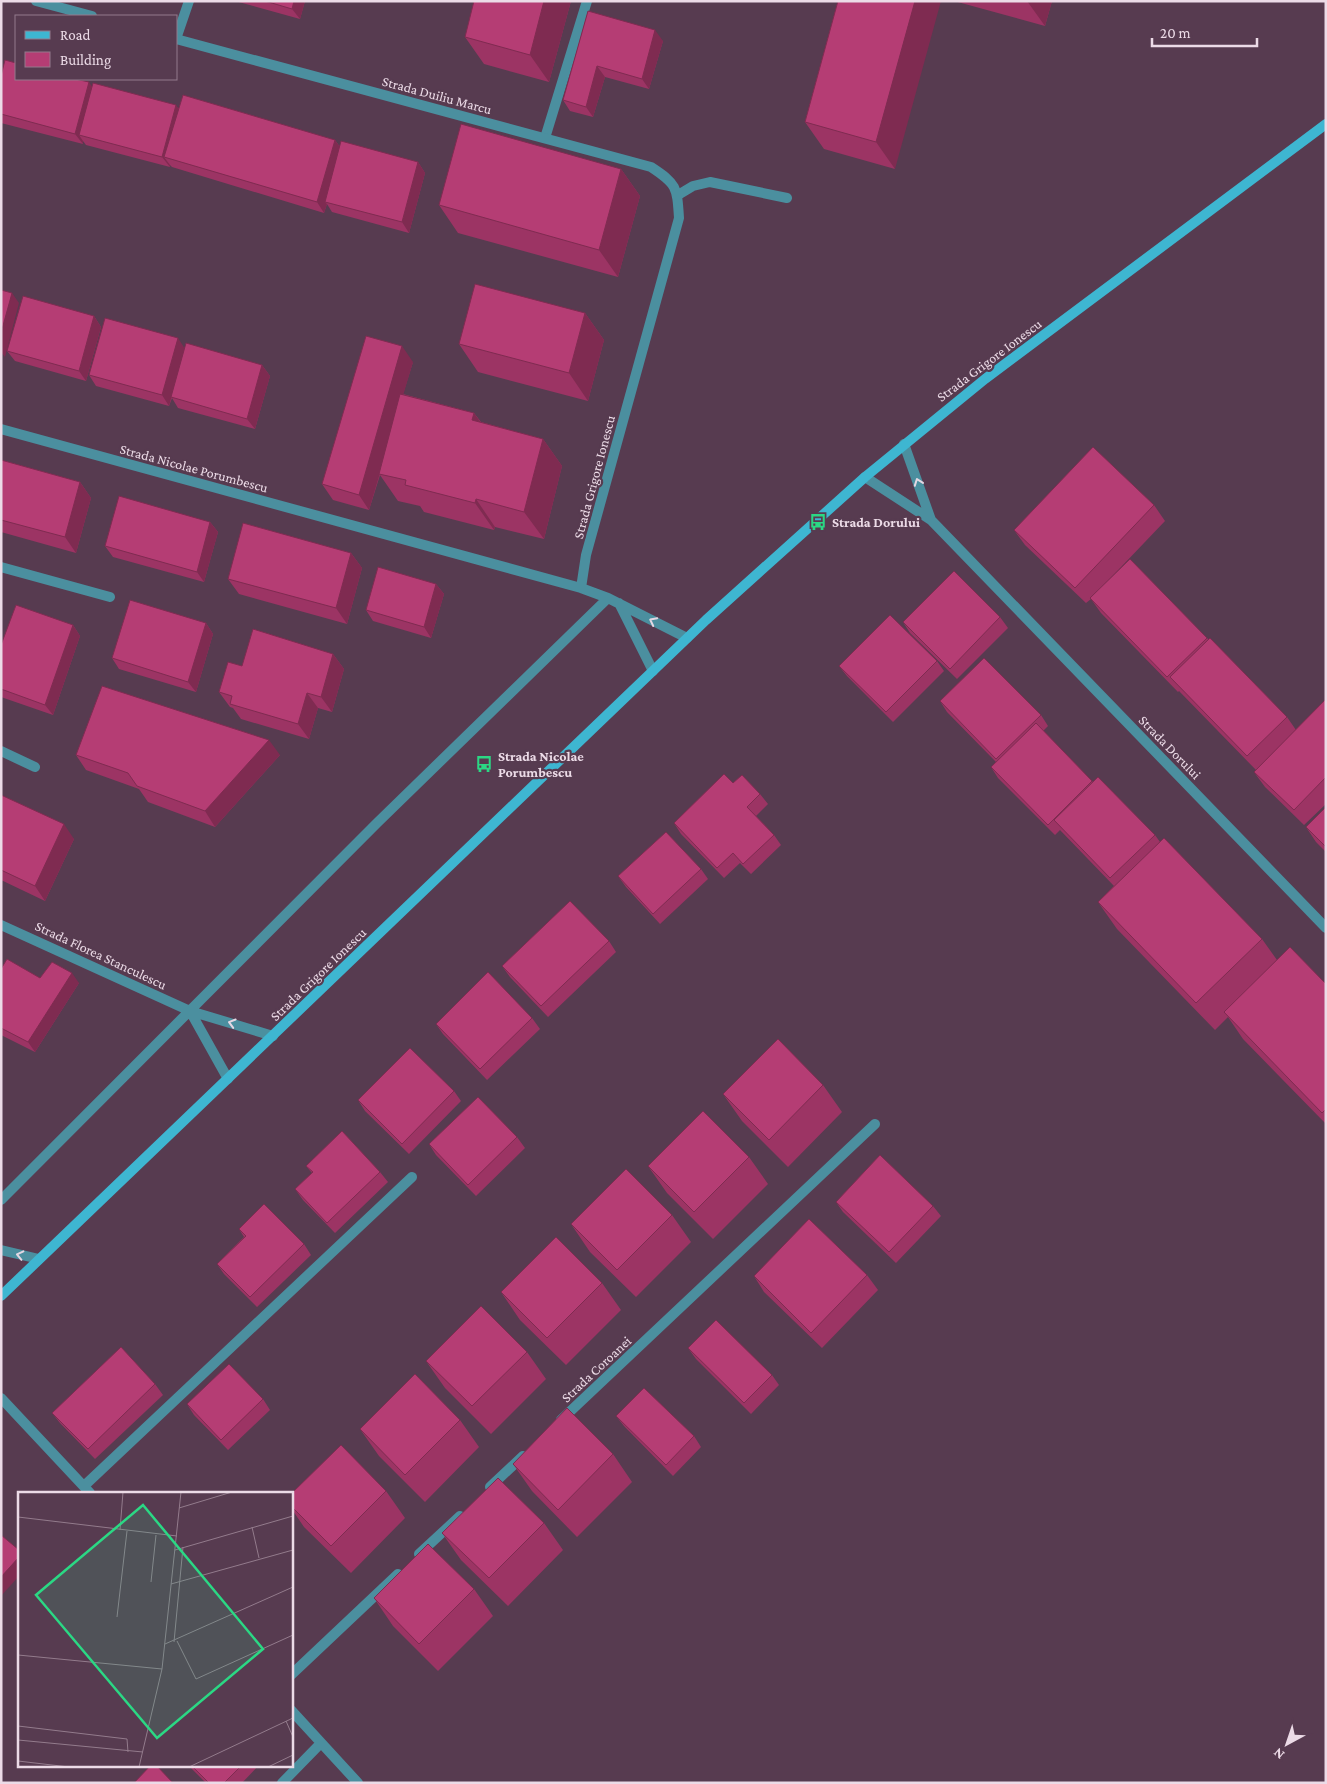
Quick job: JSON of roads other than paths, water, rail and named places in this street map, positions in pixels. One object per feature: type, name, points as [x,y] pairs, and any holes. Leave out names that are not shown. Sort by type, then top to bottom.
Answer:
[{"type":"main road","name":"Strada Grigore Ionescu","points":[[1,1296],[687,638],[865,476],[985,379],[1326,124]]},
{"type":"street","points":[[36,1],[88,15]]},
{"type":"street","points":[[178,33],[189,1]]},
{"type":"street","points":[[545,138],[587,1]]},
{"type":"street","name":"Strada Duiliu Marcu","points":[[178,40],[651,166],[670,179],[678,195]]},
{"type":"street","points":[[678,195],[693,186],[710,182],[787,198]]},
{"type":"street","name":"Strada Grigore Ionescu","points":[[581,588],[586,555],[679,218],[678,195]]},
{"type":"street","name":"Strada Nicolae Porumbescu","points":[[1,430],[581,588]]},
{"type":"street","name":"Strada Dorului","points":[[904,444],[931,520]]},
{"type":"street","name":"Strada Dorului","points":[[865,476],[931,520],[1326,928]]},
{"type":"street","points":[[1,566],[110,597]]},
{"type":"street","points":[[581,588],[608,598],[687,638]]},
{"type":"street","points":[[1,1200],[377,823],[608,598]]},
{"type":"street","points":[[619,604],[653,671]]},
{"type":"street","points":[[1,751],[35,767]]},
{"type":"street","name":"Strada Florea Stanculescu","points":[[1,925],[190,1011],[273,1036]]},
{"type":"street","points":[[190,1011],[228,1079]]},
{"type":"street","name":"Strada Coroanei","points":[[551,1430],[875,1124]]},
{"type":"street","points":[[1,1398],[87,1490],[412,1177]]},
{"type":"street","points":[[1,1250],[39,1259]]},
{"type":"street","points":[[486,1491],[529,1451]]},
{"type":"street","points":[[292,1674],[464,1512]]},
{"type":"street","points":[[292,1711],[358,1783]]},
{"type":"street","points":[[282,1783],[322,1743]]},
{"type":"place","name":"Strada Dorului","points":[[818,522]]},
{"type":"place","name":"Strada Nicolae Porumbescu","points":[[484,764]]}]
